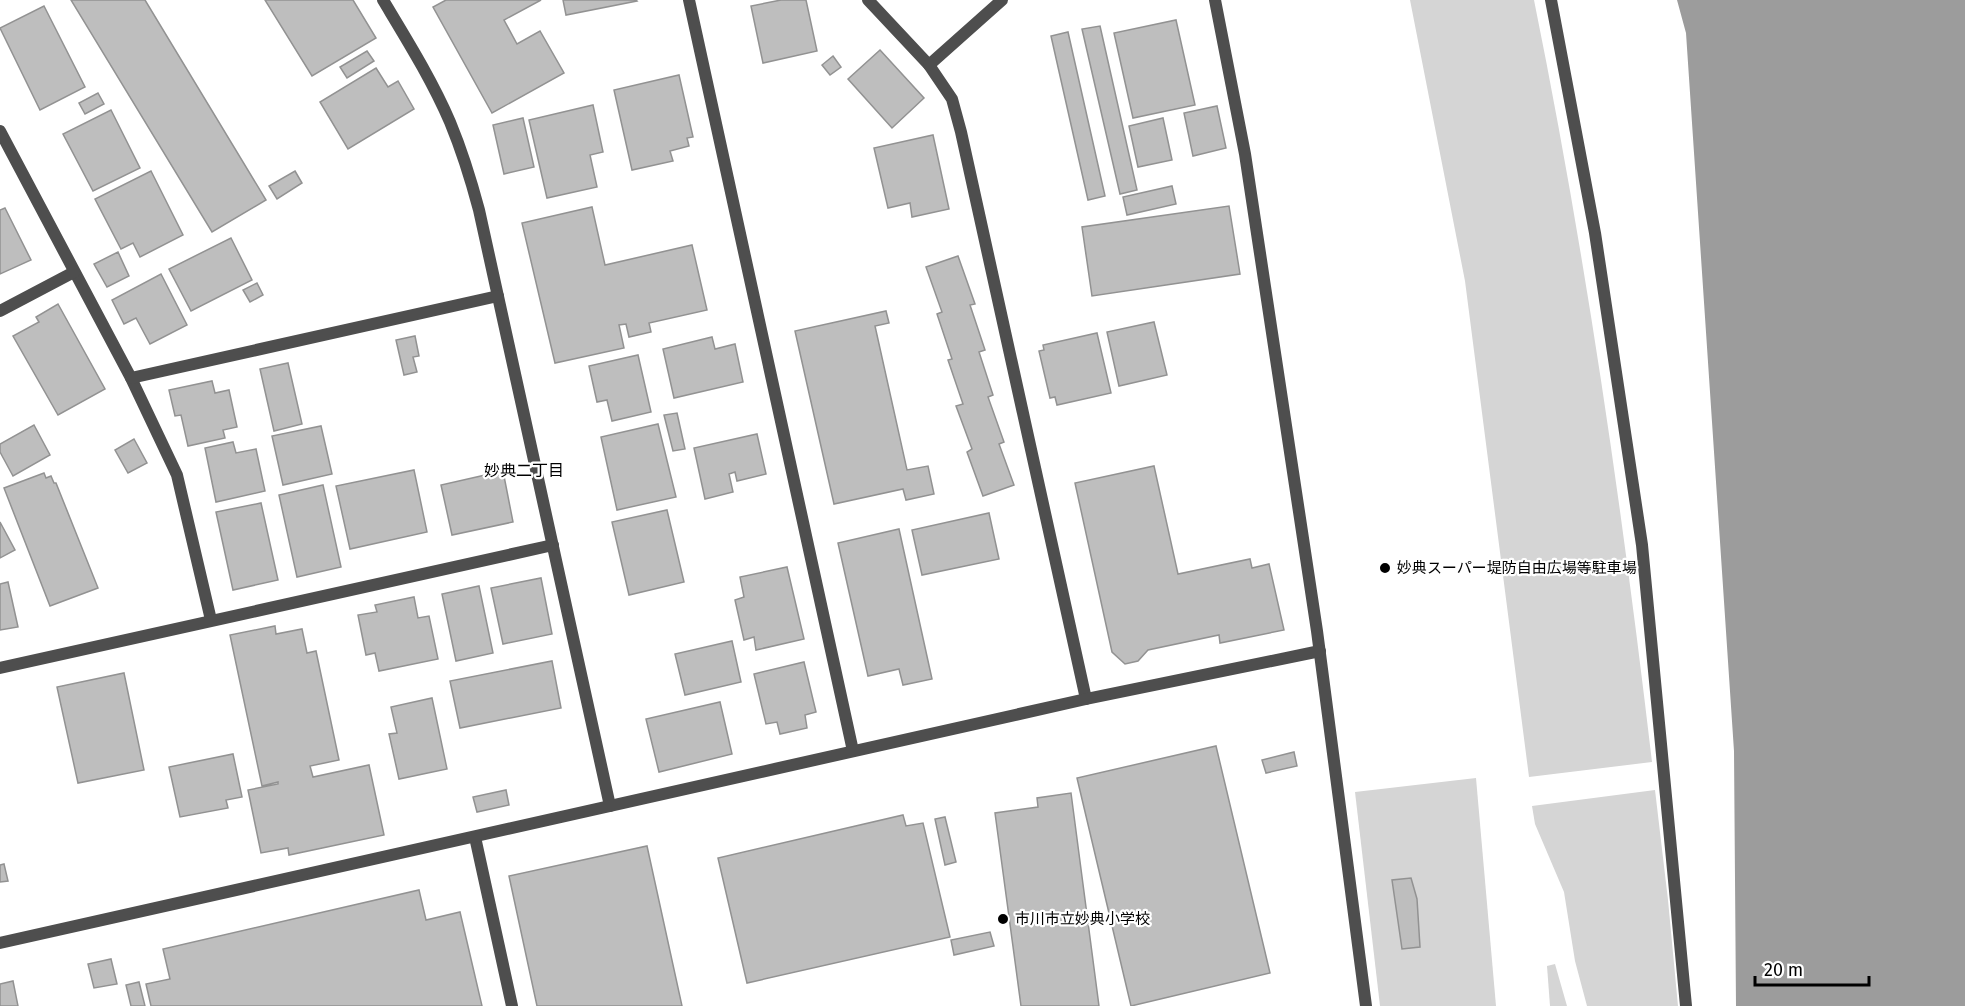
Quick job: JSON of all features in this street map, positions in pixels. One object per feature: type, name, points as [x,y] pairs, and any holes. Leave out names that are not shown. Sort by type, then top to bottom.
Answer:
[{"type":"street","points":[[689,0],[853,751]]},
{"type":"street","points":[[868,0],[928,65],[952,99],[962,132],[1086,699]]},
{"type":"street","points":[[928,65],[1002,0]]},
{"type":"street","points":[[1215,0],[1245,154],[1320,651],[1366,1006]]},
{"type":"street","points":[[1551,0],[1595,233],[1642,545],[1686,1006]]},
{"type":"street","points":[[389,2],[450,122],[463,155],[479,210],[610,806]]},
{"type":"street","points":[[0,131],[131,378],[177,475],[211,620]]},
{"type":"street","points":[[0,311],[74,272]]},
{"type":"street","points":[[131,378],[498,296]]},
{"type":"street","points":[[0,668],[553,545]]},
{"type":"street","points":[[0,944],[1086,699],[1320,651]]},
{"type":"street","points":[[476,837],[512,1006]]},
{"type":"shaded area","points":[[1410,0],[1534,0],[1570,189],[1601,380],[1652,762],[1529,777],[1465,281]]},
{"type":"shaded area","points":[[1677,0],[1965,0],[1965,1006],[1736,1006],[1734,751],[1686,33]]},
{"type":"shaded area","points":[[1476,778],[1496,1006],[1380,1006],[1355,792]]},
{"type":"shaded area","points":[[1655,790],[1678,1006],[1587,1006],[1575,961],[1564,892],[1535,824],[1532,806]]},
{"type":"shaded area","points":[[1555,964],[1567,1006],[1550,1006],[1547,966]]},
{"type":"building","points":[[71,0],[145,0],[266,200],[212,232]]},
{"type":"building","points":[[265,0],[353,0],[376,38],[312,76]]},
{"type":"building","points":[[446,0],[541,0],[504,20],[517,44],[540,31],[564,73],[492,113],[433,7]]},
{"type":"building","points":[[563,0],[636,0],[637,1],[566,15]]},
{"type":"building","points":[[781,0],[806,0],[817,51],[763,63],[751,6]]},
{"type":"building","points":[[44,6],[85,87],[40,110],[0,28]]},
{"type":"building","points":[[1176,20],[1195,105],[1133,118],[1114,33]]},
{"type":"building","points":[[1100,26],[1137,190],[1120,194],[1082,29]]},
{"type":"building","points":[[1068,32],[1105,196],[1088,200],[1051,36]]},
{"type":"building","points":[[880,50],[924,98],[892,128],[848,79]]},
{"type":"building","points":[[367,51],[374,61],[347,78],[340,67]]},
{"type":"building","points":[[833,56],[841,67],[830,75],[822,65]]},
{"type":"building","points":[[376,68],[388,87],[398,81],[414,109],[348,149],[320,102]]},
{"type":"building","points":[[679,75],[693,137],[687,138],[689,146],[670,151],[673,161],[632,170],[614,90]]},
{"type":"building","points":[[98,93],[104,104],[85,114],[79,103]]},
{"type":"building","points":[[593,105],[603,152],[590,155],[597,187],[547,198],[529,120]]},
{"type":"building","points":[[1217,106],[1226,148],[1193,156],[1184,113]]},
{"type":"building","points":[[111,110],[140,168],[93,191],[63,134]]},
{"type":"building","points":[[523,118],[534,167],[504,174],[493,125]]},
{"type":"building","points":[[1163,118],[1172,160],[1138,167],[1129,126]]},
{"type":"building","points":[[933,135],[949,209],[912,217],[910,203],[888,208],[874,148]]},
{"type":"building","points":[[151,171],[183,235],[140,257],[133,243],[121,249],[95,199]]},
{"type":"building","points":[[295,171],[302,183],[277,199],[269,186]]},
{"type":"building","points":[[1172,186],[1176,204],[1127,215],[1123,197]]},
{"type":"building","points":[[1229,206],[1240,274],[1092,296],[1082,227]]},
{"type":"building","points":[[592,207],[605,265],[692,245],[707,310],[649,323],[651,332],[629,337],[626,324],[619,325],[624,348],[555,363],[522,223]]},
{"type":"building","points":[[5,208],[31,260],[0,274],[0,210]]},
{"type":"building","points":[[231,238],[252,280],[191,311],[169,269]]},
{"type":"building","points":[[118,252],[129,276],[107,287],[94,264]]},
{"type":"building","points":[[958,256],[975,304],[970,305],[985,350],[979,352],[993,395],[988,397],[1004,442],[999,444],[1014,485],[983,496],[967,452],[972,449],[956,406],[963,404],[948,360],[952,359],[937,314],[942,312],[926,267]]},
{"type":"building","points":[[161,274],[187,325],[150,344],[136,318],[124,324],[112,300]]},
{"type":"building","points":[[257,283],[263,295],[250,302],[243,290]]},
{"type":"building","points":[[58,304],[105,389],[58,415],[13,336],[39,322],[36,317]]},
{"type":"building","points":[[886,311],[889,323],[875,326],[907,470],[928,466],[934,494],[906,500],[903,489],[834,504],[795,331]]},
{"type":"building","points":[[1154,322],[1167,375],[1119,386],[1107,332]]},
{"type":"building","points":[[1097,333],[1111,393],[1057,405],[1055,397],[1050,398],[1039,351],[1044,350],[1043,345]]},
{"type":"building","points":[[415,336],[419,356],[413,357],[417,372],[404,375],[396,340]]},
{"type":"building","points":[[712,337],[715,349],[735,344],[743,382],[674,398],[663,349]]},
{"type":"building","points":[[638,355],[651,412],[612,421],[607,400],[597,402],[589,366]]},
{"type":"building","points":[[288,363],[302,424],[274,431],[260,369]]},
{"type":"building","points":[[212,381],[215,393],[229,390],[237,427],[223,430],[225,438],[188,446],[181,415],[175,416],[169,390]]},
{"type":"building","points":[[677,413],[685,449],[673,451],[664,415]]},
{"type":"building","points":[[658,424],[676,497],[617,510],[601,437]]},
{"type":"building","points":[[34,425],[50,455],[13,476],[0,452],[0,444]]},
{"type":"building","points":[[321,426],[332,474],[283,485],[272,436]]},
{"type":"building","points":[[757,434],[766,474],[737,481],[735,472],[729,474],[733,492],[705,499],[694,448]]},
{"type":"building","points":[[134,439],[147,463],[128,473],[115,450]]},
{"type":"building","points":[[233,442],[236,453],[256,449],[265,491],[216,502],[205,448]]},
{"type":"building","points":[[1154,466],[1178,574],[1250,559],[1252,568],[1269,564],[1284,630],[1220,643],[1219,635],[1148,650],[1138,661],[1125,664],[1112,652],[1075,483]]},
{"type":"building","points":[[414,470],[427,532],[350,549],[336,486]]},
{"type":"building","points":[[503,471],[513,522],[452,535],[441,485]]},
{"type":"building","points":[[44,473],[46,478],[51,476],[56,483],[98,588],[50,606],[4,488]]},
{"type":"building","points":[[323,485],[341,567],[297,577],[279,495]]},
{"type":"building","points":[[261,503],[278,580],[233,590],[216,512]]},
{"type":"building","points":[[667,510],[684,582],[629,595],[612,522]]},
{"type":"building","points":[[989,513],[999,559],[922,575],[912,530]]},
{"type":"building","points":[[0,522],[15,550],[0,558]]},
{"type":"building","points":[[899,529],[932,679],[903,685],[899,669],[868,676],[838,543]]},
{"type":"building","points":[[787,567],[804,639],[756,650],[754,637],[744,640],[735,600],[744,597],[740,577]]},
{"type":"building","points":[[541,578],[552,634],[503,644],[491,588]]},
{"type":"building","points":[[8,582],[18,627],[0,630],[0,584]]},
{"type":"building","points":[[479,586],[493,653],[456,661],[442,594]]},
{"type":"building","points":[[414,597],[418,618],[429,616],[438,659],[379,671],[375,653],[366,655],[358,615],[377,612],[375,605]]},
{"type":"building","points":[[275,626],[276,634],[302,629],[307,653],[316,651],[339,760],[310,766],[313,777],[369,765],[384,835],[289,855],[288,848],[261,853],[248,790],[278,784],[278,782],[262,786],[230,635]]},
{"type":"building","points":[[732,641],[741,682],[685,695],[675,654]]},
{"type":"building","points":[[552,661],[561,708],[460,728],[450,681]]},
{"type":"building","points":[[804,662],[816,712],[805,715],[807,728],[780,734],[777,722],[766,724],[754,674]]},
{"type":"building","points":[[124,673],[144,770],[78,783],[57,687]]},
{"type":"building","points":[[432,698],[447,769],[399,779],[389,734],[397,733],[391,707]]},
{"type":"building","points":[[720,702],[732,754],[659,772],[646,719]]},
{"type":"building","points":[[1216,746],[1270,973],[1131,1006],[1077,778]]},
{"type":"building","points":[[1294,752],[1297,766],[1266,773],[1262,760]]},
{"type":"building","points":[[233,754],[242,797],[226,800],[228,808],[180,817],[169,767]]},
{"type":"building","points":[[506,790],[509,805],[477,812],[473,797]]},
{"type":"building","points":[[1071,793],[1099,1006],[1021,1006],[995,813],[1038,807],[1037,798]]},
{"type":"building","points":[[903,815],[906,826],[923,823],[950,937],[747,983],[718,858]]},
{"type":"building","points":[[945,817],[956,862],[945,865],[935,819]]},
{"type":"building","points":[[647,846],[682,1006],[537,1006],[509,876]]},
{"type":"building","points":[[4,864],[8,881],[0,882],[0,865]]},
{"type":"building","points":[[1411,878],[1417,899],[1420,947],[1402,949],[1392,880]]},
{"type":"building","points":[[419,890],[426,920],[460,912],[482,1006],[151,1006],[146,984],[170,979],[163,949]]},
{"type":"building","points":[[990,932],[994,946],[954,955],[951,940]]},
{"type":"building","points":[[111,959],[117,984],[94,988],[88,964]]},
{"type":"building","points":[[13,981],[18,1006],[0,1006],[0,984]]},
{"type":"building","points":[[139,982],[145,1006],[131,1006],[126,985]]},
{"type":"place","name":"妙典スーパー堤防自由広場等駐車場","points":[[1385,568]]},
{"type":"place","name":"市川市立妙典小学校","points":[[1003,919]]},
{"type":"district","name":"妙典二丁目","points":[[524,470]]}]
